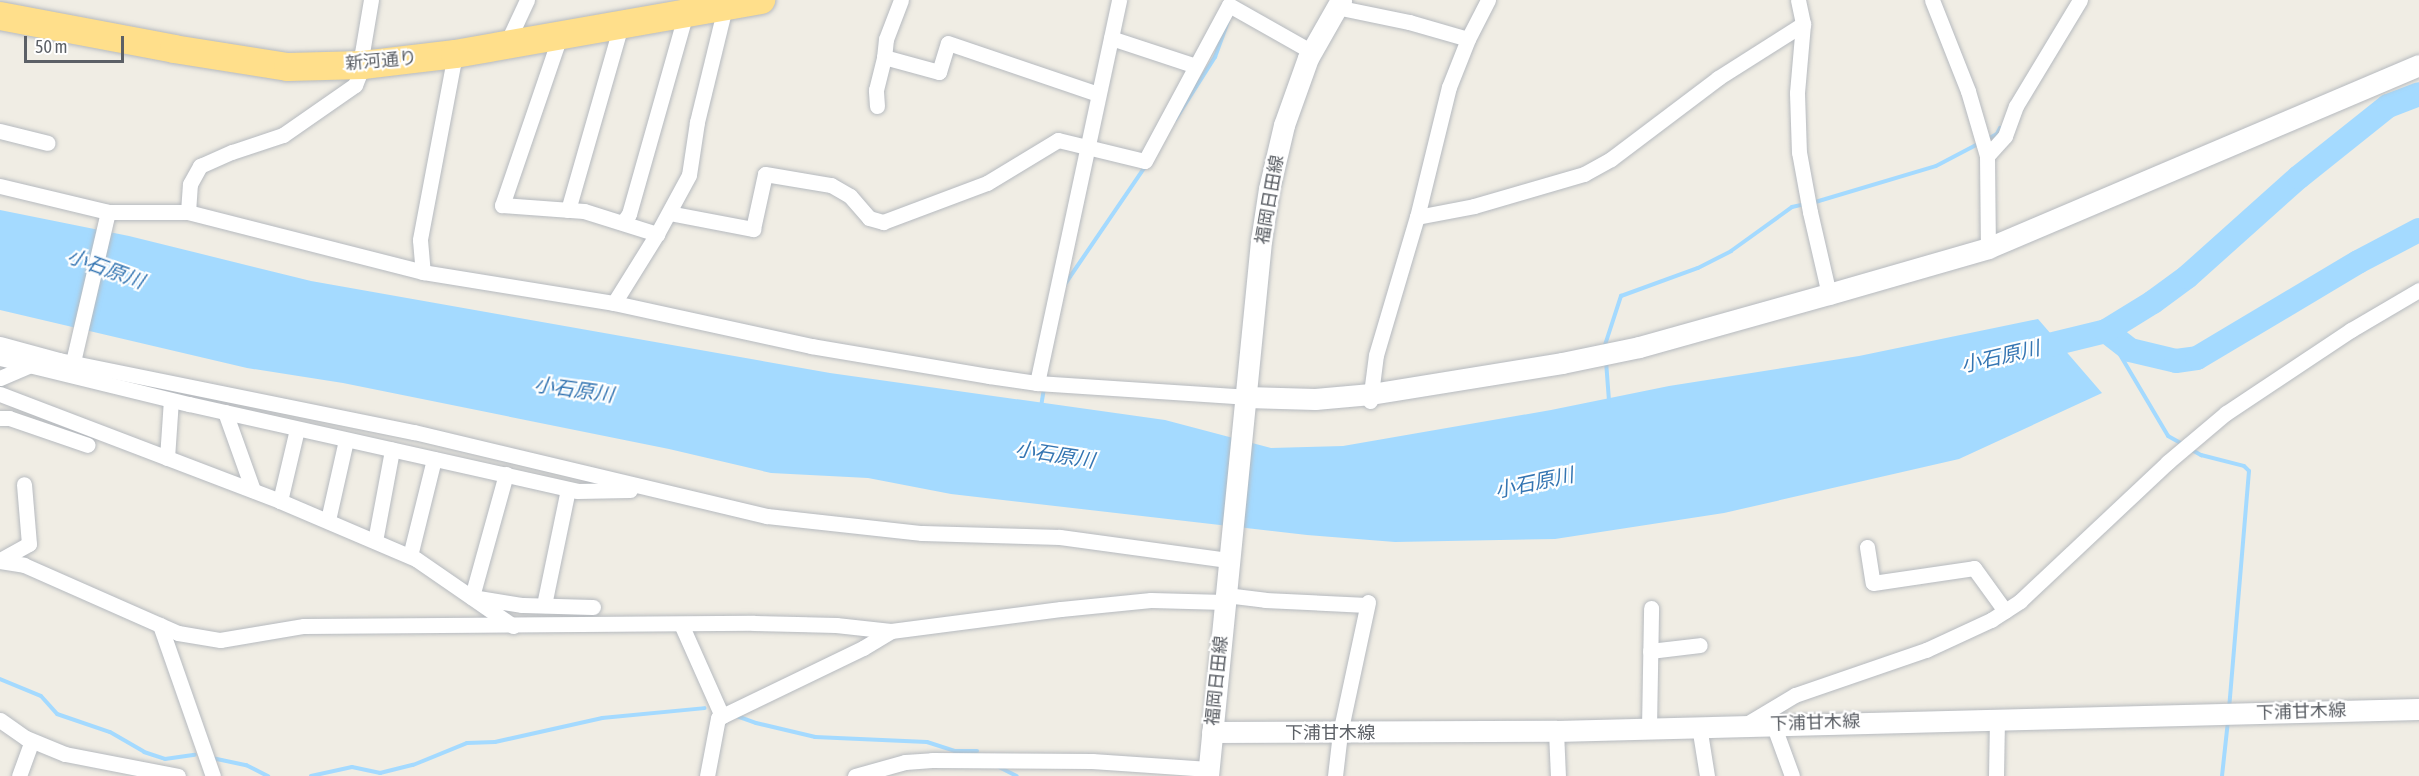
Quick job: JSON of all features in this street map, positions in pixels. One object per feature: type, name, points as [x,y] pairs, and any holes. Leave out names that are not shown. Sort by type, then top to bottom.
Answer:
[{"type":"highway","name":"新河通り","points":[[0,16],[174,49],[288,67],[363,65],[455,54],[686,13],[726,3],[761,0]]},
{"type":"main road","name":"福岡日田線","points":[[1208,772],[1269,189],[1284,125],[1312,52],[1339,4]]},
{"type":"main road","points":[[1246,404],[1370,397],[1562,363],[1628,349],[1829,294],[1988,248],[2419,65]]},
{"type":"main road","name":"下浦甘木線","points":[[1212,732],[1556,731],[2419,709]]},
{"type":"street","points":[[188,212],[190,184],[200,166],[232,152],[283,135],[356,85],[363,65],[362,53],[371,0]]},
{"type":"street","points":[[506,45],[527,0]]},
{"type":"street","points":[[877,106],[876,90],[886,39],[901,0]]},
{"type":"street","points":[[1037,383],[1119,0]]},
{"type":"street","points":[[1370,397],[1376,355],[1417,217],[1449,87],[1468,39],[1488,0]]},
{"type":"street","points":[[1798,0],[1803,24],[1797,93],[1799,152],[1829,294]]},
{"type":"street","points":[[1932,0],[1968,91],[1987,156],[1988,248]]},
{"type":"street","points":[[1987,156],[2005,136],[2020,99],[2080,0]]},
{"type":"street","points":[[614,303],[657,234],[689,175],[697,122],[726,3]]},
{"type":"street","points":[[1339,4],[1468,39]]},
{"type":"street","points":[[669,213],[753,229],[765,174],[831,185],[850,196],[869,218],[884,222],[987,183],[1058,140],[1144,161],[1229,5],[1312,52]]},
{"type":"street","points":[[623,222],[628,214],[686,13]]},
{"type":"street","points":[[1417,217],[1474,206],[1584,174],[1611,159],[1718,78],[1803,24]]},
{"type":"street","points":[[568,210],[621,25]]},
{"type":"street","points":[[560,36],[502,205],[584,211],[657,234]]},
{"type":"street","points":[[1111,38],[1196,66]]},
{"type":"street","points":[[884,57],[939,72],[948,43],[1098,94]]},
{"type":"street","points":[[423,272],[420,240],[455,54]]},
{"type":"street","points":[[0,131],[48,143]]},
{"type":"street","points":[[0,186],[108,212],[188,212],[423,272],[614,303],[832,350],[1037,383],[1246,404]]},
{"type":"street","points":[[66,361],[108,212]]},
{"type":"street","points":[[1745,725],[1796,694],[1926,650],[2005,611],[2020,601],[2168,462],[2226,412],[2351,330],[2419,290]]},
{"type":"street","points":[[0,344],[66,361],[414,432],[767,516],[922,533],[1060,537],[1230,556]]},
{"type":"street","points":[[0,358],[171,400],[577,491],[652,490]]},
{"type":"street","points":[[0,378],[26,366],[66,361]]},
{"type":"street","points":[[0,394],[253,490],[410,556],[513,626]]},
{"type":"street","points":[[167,458],[171,400]]},
{"type":"street","points":[[225,412],[253,490]]},
{"type":"street","points":[[0,418],[9,418],[88,445]]},
{"type":"street","points":[[280,501],[297,429]]},
{"type":"street","points":[[328,520],[346,440]]},
{"type":"street","points":[[375,541],[392,450]]},
{"type":"street","points":[[410,556],[434,459]]},
{"type":"street","points":[[471,597],[506,474]]},
{"type":"street","points":[[0,560],[29,544],[24,484]]},
{"type":"street","points":[[544,605],[568,489]]},
{"type":"street","points":[[1867,547],[1873,583],[1974,568],[2005,611]]},
{"type":"street","points":[[0,560],[24,565],[178,633],[220,640],[304,626],[836,625],[891,631],[1151,600],[1225,599],[1367,603],[1340,733],[1335,776]]},
{"type":"street","points":[[471,597],[544,605],[593,607]]},
{"type":"street","points":[[1649,728],[1651,608]]},
{"type":"street","points":[[681,624],[722,716]]},
{"type":"street","points":[[160,625],[213,776]]},
{"type":"street","points":[[707,776],[718,718],[863,648],[891,631]]},
{"type":"street","points":[[1650,651],[1700,645]]},
{"type":"street","points":[[1996,776],[1997,718]]},
{"type":"street","points":[[0,720],[32,741],[108,770],[178,776]]},
{"type":"street","points":[[1773,724],[1792,776]]},
{"type":"street","points":[[1699,726],[1707,776]]},
{"type":"street","points":[[1556,731],[1558,776]]},
{"type":"street","points":[[19,776],[32,741]]},
{"type":"street","points":[[855,776],[905,762],[932,760],[1092,761],[1208,772]]},
{"type":"water","points":[[0,210],[129,236],[311,281],[830,373],[1165,420],[1271,448],[1343,446],[1551,410],[1669,386],[1859,356],[2038,319],[2102,393],[1959,459],[1724,513],[1555,539],[1395,542],[1307,535],[951,494],[868,478],[771,473],[669,449],[343,383],[247,368],[0,310]]},
{"type":"waterway","points":[[1175,120],[1215,57],[1228,21]]},
{"type":"waterway","name":"小石原川","points":[[2028,350],[2106,331],[2153,302],[2187,277],[2299,177],[2388,106],[2419,94]]},
{"type":"waterway","points":[[1986,140],[1997,134],[2000,128]]},
{"type":"waterway","points":[[1812,203],[1936,166],[1980,143]]},
{"type":"waterway","points":[[1063,287],[1147,164]]},
{"type":"waterway","points":[[1604,348],[1621,296],[1698,268],[1731,251],[1792,207],[1805,204]]},
{"type":"waterway","name":"小石原川","points":[[2106,331],[2130,350],[2176,361],[2197,358],[2358,262],[2419,230]]},
{"type":"waterway","points":[[2106,331],[2168,436],[2184,445]]},
{"type":"waterway","points":[[1606,361],[1609,401]]},
{"type":"waterway","points":[[1041,407],[1044,388]]},
{"type":"waterway","points":[[2190,449],[2201,455],[2244,466],[2249,471],[2229,708]]},
{"type":"waterway","points":[[0,679],[41,696],[57,714],[110,732],[144,752],[165,759],[195,755]]},
{"type":"waterway","points":[[311,776],[352,767],[380,773],[413,765],[467,743],[495,742],[602,718],[705,708]]},
{"type":"waterway","points":[[734,715],[756,723],[815,737],[927,742],[955,751],[977,751]]},
{"type":"waterway","points":[[2222,776],[2228,721]]},
{"type":"waterway","points":[[212,758],[246,765],[268,776]]},
{"type":"waterway","points":[[997,766],[1017,776]]}]
